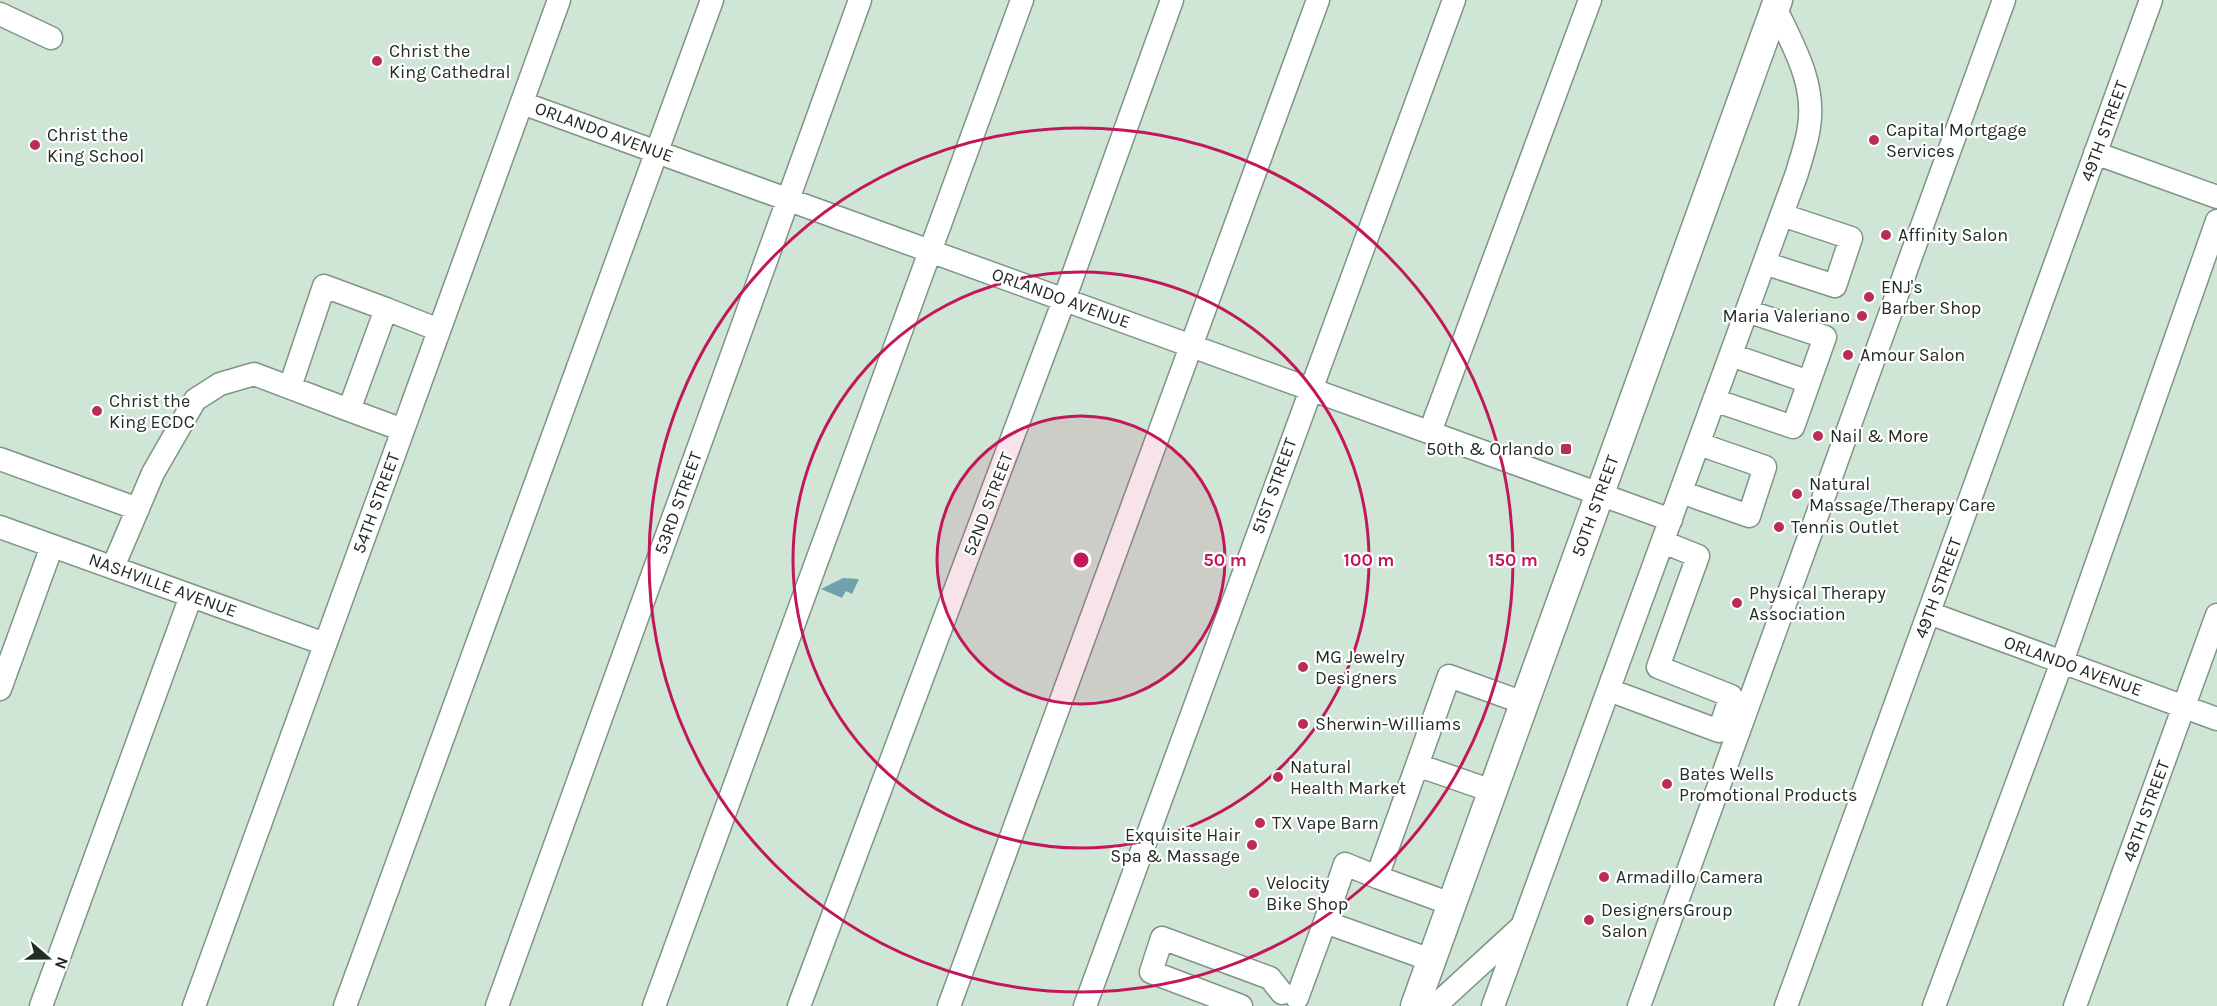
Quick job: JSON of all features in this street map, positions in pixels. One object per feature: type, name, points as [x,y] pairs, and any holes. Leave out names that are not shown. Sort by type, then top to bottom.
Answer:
[{"type":"main road","name":"50TH STREET","points":[[1415,1006],[1776,4]]},
{"type":"street","name":"54TH STREET","points":[[194,1006],[559,0]]},
{"type":"street","points":[[345,1006],[712,0]]},
{"type":"street","name":"53RD STREET","points":[[497,1006],[860,0]]},
{"type":"street","points":[[654,1006],[1022,0]]},
{"type":"street","name":"52ND STREET","points":[[799,1006],[1064,300],[1172,0]]},
{"type":"street","points":[[949,1006],[1318,0]]},
{"type":"street","name":"51ST STREET","points":[[1085,1006],[1454,0]]},
{"type":"street","points":[[1430,432],[1590,0]]},
{"type":"street","points":[[1639,1006],[2004,0]]},
{"type":"street","name":"49TH STREET","points":[[1786,1006],[2151,0]]},
{"type":"street","name":"50TH STREET","points":[[1493,1006],[1782,215],[1809,128],[1810,98],[1804,69],[1776,4]]},
{"type":"street","points":[[0,14],[51,38]]},
{"type":"street","name":"ORLANDO AVENUE","points":[[522,103],[1671,520]]},
{"type":"street","points":[[2095,153],[2217,197]]},
{"type":"street","points":[[1764,263],[1835,286],[1851,238],[1782,215]]},
{"type":"street","points":[[1934,1006],[2062,662],[2217,220]]},
{"type":"street","points":[[290,387],[324,286],[439,330]]},
{"type":"street","points":[[349,410],[386,309]]},
{"type":"street","points":[[1714,400],[1793,427],[1825,337],[1747,311]]},
{"type":"street","points":[[1731,355],[1809,382]]},
{"type":"street","points":[[113,567],[153,473],[195,400],[220,384],[254,374],[403,430]]},
{"type":"street","points":[[1681,492],[1749,516],[1765,468],[1699,444]]},
{"type":"street","points":[[0,459],[138,509]]},
{"type":"street","name":"NASHVILLE AVENUE","points":[[0,527],[326,644]]},
{"type":"street","points":[[1609,690],[1719,731],[1731,696],[1658,668],[1698,556],[1663,542]]},
{"type":"street","points":[[0,688],[52,546]]},
{"type":"street","points":[[41,1006],[191,596]]},
{"type":"street","name":"ORLANDO AVENUE","points":[[1929,613],[2217,719]]},
{"type":"street","name":"48TH STREET","points":[[2075,1006],[2217,615]]},
{"type":"street","points":[[1377,877],[1449,676],[1524,703]]},
{"type":"street","points":[[1417,765],[1492,791]]},
{"type":"street","points":[[1241,1006],[1151,972],[1162,938],[1270,978],[1294,1001],[1345,864],[1452,904]]},
{"type":"street","points":[[1325,922],[1431,960]]},
{"type":"street","points":[[1434,1006],[1523,925]]},
{"type":"water","points":[[843,578],[859,579],[852,594],[846,591],[842,598],[821,589]]},
{"type":"place","name":"Christ the King Cathedral","points":[[377,61]]},
{"type":"place","name":"Capital Mortgage Services","points":[[1874,140]]},
{"type":"place","name":"Christ the King School","points":[[35,145]]},
{"type":"place","name":"Affinity Salon","points":[[1886,235]]},
{"type":"place","name":"ENJ's Barber Shop","points":[[1869,297]]},
{"type":"place","name":"Maria Valeriano","points":[[1862,316]]},
{"type":"place","name":"Amour Salon","points":[[1848,355]]},
{"type":"place","name":"Christ the King ECDC","points":[[97,411]]},
{"type":"place","name":"Nail & More","points":[[1818,436]]},
{"type":"place","name":"50th & Orlando","points":[[1566,449]]},
{"type":"place","name":"Natural Massage/Therapy Care","points":[[1797,494]]},
{"type":"place","name":"Tennis Outlet","points":[[1779,527]]},
{"type":"place","name":"Physical Therapy Association","points":[[1737,603]]},
{"type":"place","name":"MG Jewelry Designers","points":[[1303,667]]},
{"type":"place","name":"Sherwin-Williams","points":[[1303,724]]},
{"type":"place","name":"Natural Health Market","points":[[1278,777]]},
{"type":"place","name":"Bates Wells Promotional Products","points":[[1667,784]]},
{"type":"place","name":"TX Vape Barn","points":[[1260,823]]},
{"type":"place","name":"Exquisite Hair Spa & Massage","points":[[1252,845]]},
{"type":"place","name":"Armadillo Camera","points":[[1604,877]]},
{"type":"place","name":"Velocity Bike Shop","points":[[1254,893]]},
{"type":"place","name":"DesignersGroup Salon","points":[[1589,920]]}]
